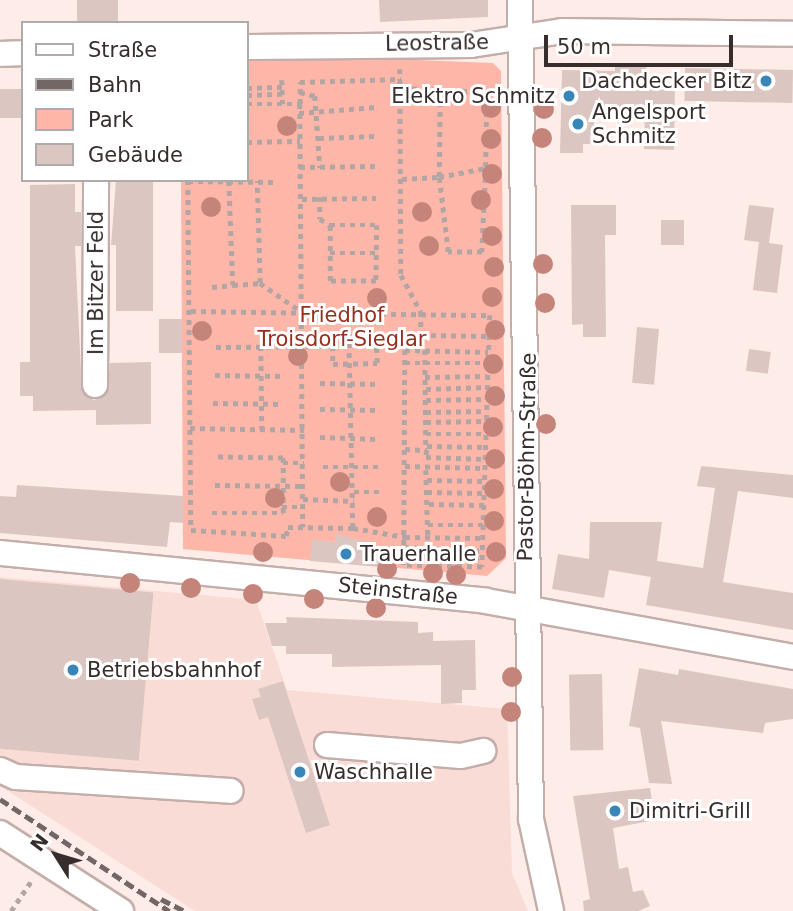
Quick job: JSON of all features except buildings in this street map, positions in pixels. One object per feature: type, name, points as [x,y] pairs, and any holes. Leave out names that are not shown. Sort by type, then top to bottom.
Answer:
[{"type":"street","name":"Pastor-Böhm-Straße","points":[[520,0],[524,34],[525,611],[531,819],[551,911]]},
{"type":"street","name":"Leostraße","points":[[248,47],[500,43],[524,34],[793,34]]},
{"type":"street","points":[[0,54],[21,53]]},
{"type":"street","name":"Im Bitzer Feld","points":[[95,385],[96,182]]},
{"type":"street","name":"Steinstraße","points":[[0,553],[404,591],[793,657]]},
{"type":"street","points":[[327,746],[461,756],[483,751]]},
{"type":"street","points":[[0,770],[16,777],[232,792]]},
{"type":"street","points":[[0,833],[121,911]]},
{"type":"path","points":[[399,44],[402,88],[401,275],[421,312],[421,335]]},
{"type":"path","points":[[303,527],[305,315],[300,82],[401,79]]},
{"type":"path","points":[[248,88],[282,83],[283,104]]},
{"type":"path","points":[[402,88],[487,92],[482,252],[448,252],[439,177],[439,90]]},
{"type":"path","points":[[300,92],[315,96],[320,168]]},
{"type":"path","points":[[248,95],[283,94]]},
{"type":"path","points":[[248,104],[300,104]]},
{"type":"path","points":[[299,113],[318,109],[376,107]]},
{"type":"path","points":[[319,138],[377,136]]},
{"type":"path","points":[[248,142],[300,141]]},
{"type":"path","points":[[300,167],[377,166]]},
{"type":"path","points":[[402,179],[439,177],[486,167]]},
{"type":"path","points":[[248,181],[274,182]]},
{"type":"path","points":[[257,181],[260,283]]},
{"type":"path","points":[[188,182],[191,530],[286,536],[288,527],[353,528],[405,537],[483,538]]},
{"type":"path","points":[[229,182],[233,285]]},
{"type":"path","points":[[320,197],[320,219],[330,225],[377,225],[376,281],[330,281],[330,225]]},
{"type":"path","points":[[302,199],[376,198]]},
{"type":"path","points":[[330,253],[377,253]]},
{"type":"path","points":[[212,287],[260,283],[305,315]]},
{"type":"path","points":[[191,311],[305,315],[421,312],[490,315],[482,567],[404,565]]},
{"type":"path","points":[[333,337],[333,364],[377,363],[376,332]]},
{"type":"path","points":[[349,334],[349,438],[354,492],[353,528]]},
{"type":"path","points":[[404,591],[407,342],[421,335],[488,336]]},
{"type":"path","points":[[261,346],[261,429]]},
{"type":"path","points":[[216,347],[333,346]]},
{"type":"path","points":[[405,350],[488,352]]},
{"type":"path","points":[[425,350],[428,536]]},
{"type":"path","points":[[405,363],[488,363]]},
{"type":"path","points":[[215,375],[281,376]]},
{"type":"path","points":[[425,377],[487,376]]},
{"type":"path","points":[[320,383],[380,384]]},
{"type":"path","points":[[426,389],[487,387]]},
{"type":"path","points":[[426,400],[487,399]]},
{"type":"path","points":[[213,403],[281,404]]},
{"type":"path","points":[[320,409],[380,410]]},
{"type":"path","points":[[426,412],[486,411]]},
{"type":"path","points":[[426,422],[486,421]]},
{"type":"path","points":[[189,428],[304,430]]},
{"type":"path","points":[[426,434],[486,434]]},
{"type":"path","points":[[320,437],[379,439]]},
{"type":"path","points":[[405,449],[486,447]]},
{"type":"path","points":[[212,513],[282,513],[283,458],[218,457]]},
{"type":"path","points":[[426,457],[485,459]]},
{"type":"path","points":[[283,463],[304,463]]},
{"type":"path","points":[[405,466],[485,468]]},
{"type":"path","points":[[323,467],[378,467]]},
{"type":"path","points":[[426,480],[485,481]]},
{"type":"path","points":[[215,485],[303,486]]},
{"type":"path","points":[[354,492],[382,492]]},
{"type":"path","points":[[427,492],[484,493]]},
{"type":"path","points":[[303,499],[354,501]]},
{"type":"path","points":[[429,504],[484,505]]},
{"type":"path","points":[[282,507],[303,507]]},
{"type":"path","points":[[428,525],[483,525]]},
{"type":"path","points":[[404,547],[483,551]]},
{"type":"path","points":[[404,555],[483,559]]},
{"type":"path","points":[[11,911],[44,862]]},
{"type":"shaded area","points":[[0,577],[256,600],[287,690],[507,709],[512,873],[528,911],[195,911],[0,786]]},
{"type":"green space","name":"Friedhof Troisdorf-Sieglar","points":[[341,57],[493,63],[501,71],[506,558],[487,576],[183,549],[181,182],[248,182],[248,60]]},
{"type":"railway","points":[[0,799],[169,911]]},
{"type":"railway","points":[[161,899],[185,911]]},
{"type":"place","name":"Dachdecker Bitz","points":[[766,81]]},
{"type":"place","name":"Elektro Schmitz","points":[[569,96]]},
{"type":"place","name":"Angelsport Schmitz","points":[[578,124]]},
{"type":"place","name":"Trauerhalle","points":[[346,554]]},
{"type":"place","name":"Betriebsbahnhof","points":[[73,670]]},
{"type":"place","name":"Waschhalle","points":[[300,772]]},
{"type":"place","name":"Dimitri-Grill","points":[[615,811]]}]
